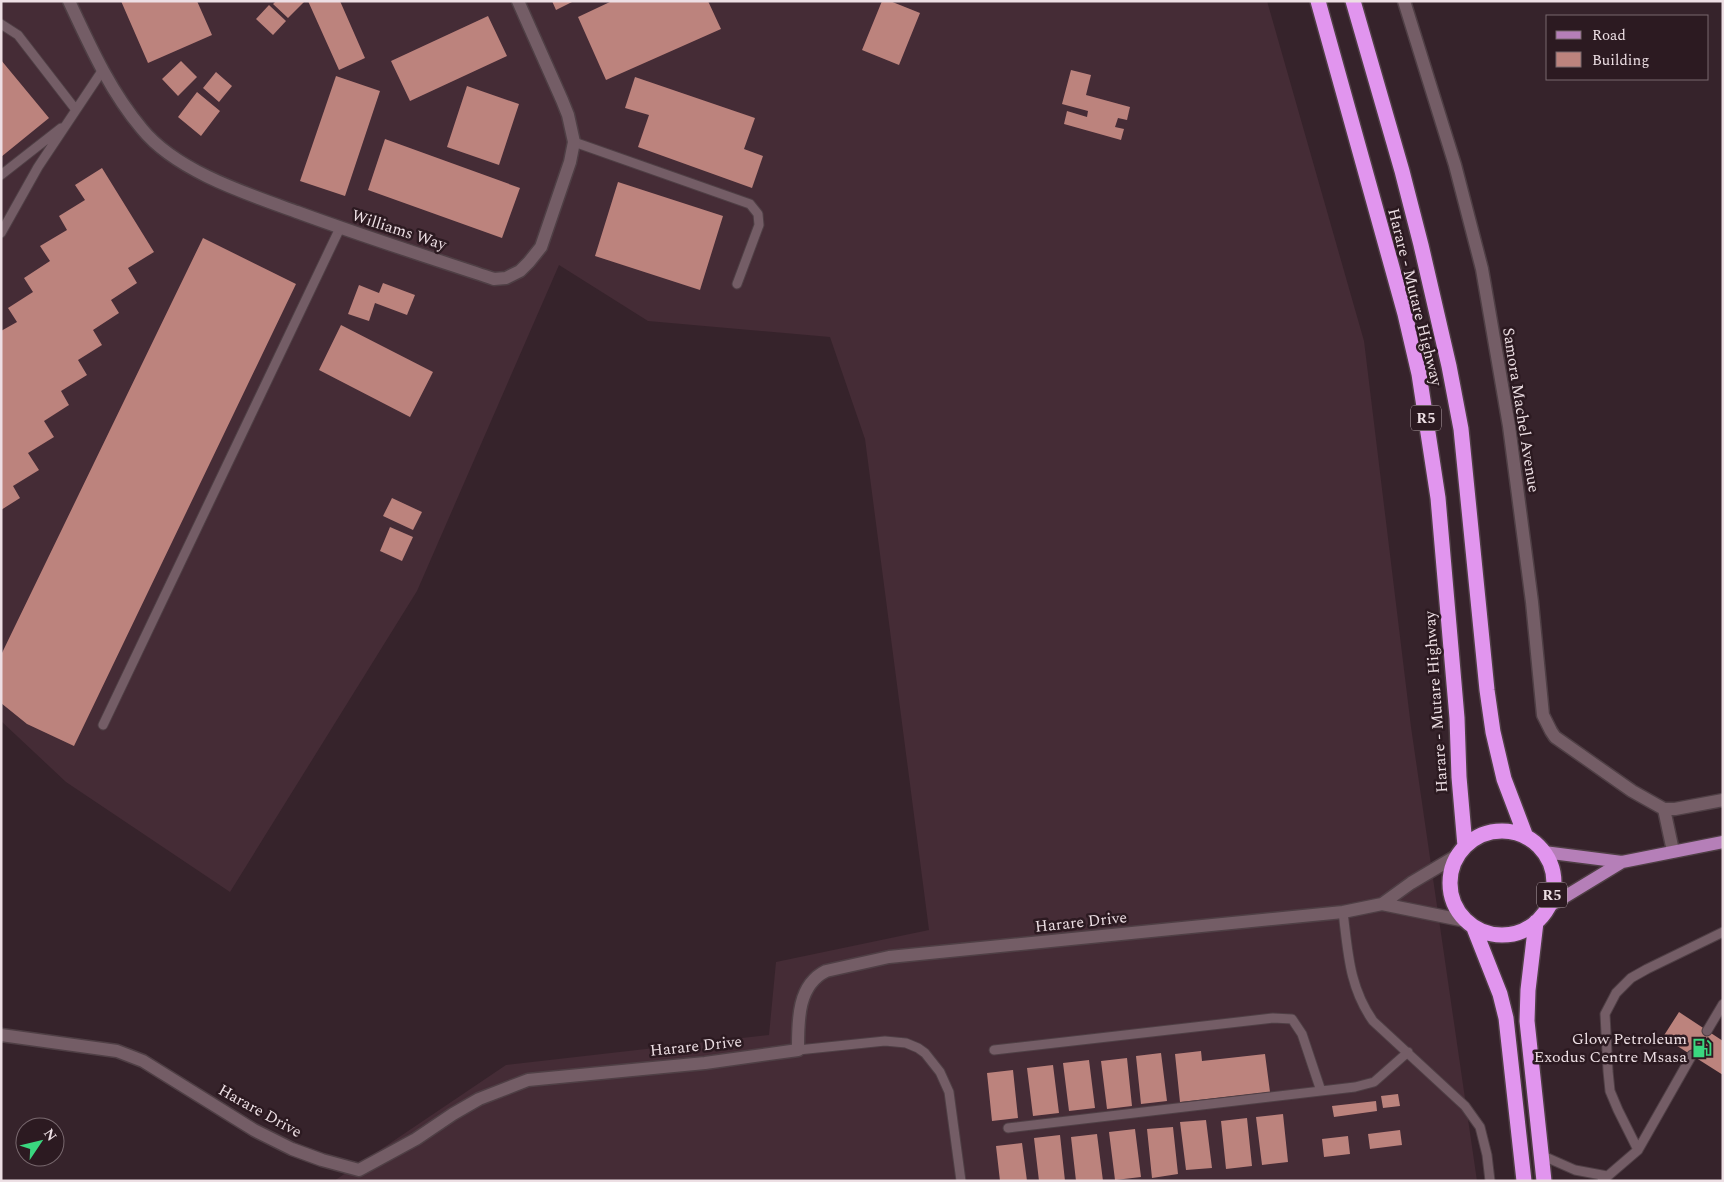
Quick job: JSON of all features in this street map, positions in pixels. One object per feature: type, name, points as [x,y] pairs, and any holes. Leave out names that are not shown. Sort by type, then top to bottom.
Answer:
[{"type":"highway","name":"Harare - Mutare Highway","points":[[1318,1],[1405,314],[1419,374],[1438,498],[1457,718],[1461,850]]},
{"type":"highway","name":"Harare - Mutare Highway","points":[[1353,1],[1422,245],[1449,366],[1461,429],[1487,690],[1493,732],[1504,779],[1526,837]]},
{"type":"highway","name":"R5","points":[[1470,924],[1493,934],[1513,934],[1526,930],[1536,922],[1548,907],[1554,883],[1549,860],[1544,852],[1526,837],[1510,832],[1494,832],[1478,837],[1461,850],[1451,871],[1450,889],[1455,907],[1470,924],[1500,994],[1506,1018],[1524,1181]]},
{"type":"highway","name":"R5","points":[[1536,922],[1528,990],[1527,1021],[1544,1181]]},
{"type":"main road","points":[[1548,907],[1622,862],[1723,842]]},
{"type":"main road","points":[[1544,852],[1622,862]]},
{"type":"street","name":"Williams Way","points":[[70,1],[102,71],[142,130],[163,149],[185,164],[227,186],[340,228],[494,279],[506,278],[520,271],[540,247],[570,162],[574,142],[568,115],[518,1]]},
{"type":"street","name":"Samora Machel Avenue","points":[[1404,1],[1455,165],[1482,269],[1510,426],[1532,602],[1543,716],[1555,737],[1632,791],[1664,809]]},
{"type":"street","points":[[1673,851],[1664,809],[1675,809],[1723,800]]},
{"type":"street","name":"Harare Drive","points":[[1,1035],[117,1051],[143,1061],[254,1130],[292,1149],[358,1176],[479,1099],[528,1080],[705,1063],[798,1050],[798,1020],[803,997],[810,982],[818,974],[826,971],[889,957],[1343,912],[1382,904],[1461,850]]},
{"type":"street","name":"Harare Drive","points":[[1382,904],[1470,924]]},
{"type":"lane","points":[[1,24],[4,24],[18,35],[76,110]]},
{"type":"lane","points":[[1,233],[38,167],[102,71]]},
{"type":"lane","points":[[1,175],[67,124]]},
{"type":"lane","points":[[574,142],[750,204],[758,214],[760,225],[737,284]]},
{"type":"lane","points":[[103,725],[340,228]]},
{"type":"lane","points":[[1343,912],[1351,974],[1365,1009],[1373,1020],[1465,1106],[1480,1128],[1487,1155],[1490,1181]]},
{"type":"lane","points":[[1638,1150],[1610,1091],[1605,1014],[1616,993],[1631,978],[1723,932]]},
{"type":"lane","points":[[1708,1031],[1723,1004]]},
{"type":"lane","points":[[994,1050],[1273,1018],[1292,1019],[1302,1034],[1321,1091]]},
{"type":"lane","points":[[798,1050],[885,1041],[906,1043],[925,1053],[940,1072],[949,1092],[961,1181]]},
{"type":"lane","points":[[1008,1128],[1356,1087],[1374,1082],[1408,1052]]},
{"type":"lane","points":[[1541,1155],[1576,1170],[1604,1178],[1638,1150],[1692,1055]]},
{"type":"shaded area","points":[[1,1],[1267,1],[1364,341],[1411,727],[1477,1181],[334,1181],[506,1065],[769,1035],[776,962],[929,930],[865,439],[830,337],[648,321],[559,265],[417,591],[230,892],[66,782],[1,721]]},
{"type":"building","points":[[121,1],[197,1],[212,35],[148,63]]},
{"type":"building","points":[[276,1],[305,1],[288,18],[273,4]]},
{"type":"building","points":[[308,1],[340,1],[365,58],[339,70]]},
{"type":"building","points":[[552,1],[574,1],[556,10]]},
{"type":"building","points":[[612,1],[708,1],[721,29],[606,80],[578,17]]},
{"type":"building","points":[[882,1],[890,1],[920,13],[899,65],[862,50]]},
{"type":"building","points":[[269,5],[286,21],[273,35],[256,19]]},
{"type":"building","points":[[488,16],[507,56],[410,101],[391,61]]},
{"type":"building","points":[[1,60],[49,118],[1,157]]},
{"type":"building","points":[[181,61],[197,77],[178,96],[162,79]]},
{"type":"building","points":[[1071,70],[1091,75],[1086,95],[1130,107],[1127,120],[1118,118],[1115,127],[1124,129],[1121,140],[1064,124],[1067,111],[1087,117],[1088,111],[1062,104]]},
{"type":"building","points":[[216,72],[232,86],[219,102],[203,88]]},
{"type":"building","points":[[336,76],[380,91],[345,196],[300,181]]},
{"type":"building","points":[[635,77],[755,118],[744,149],[763,156],[752,188],[638,147],[649,115],[625,108]]},
{"type":"building","points":[[467,86],[519,104],[499,165],[447,147]]},
{"type":"building","points":[[197,92],[220,111],[201,136],[178,117]]},
{"type":"building","points":[[385,139],[520,188],[502,238],[368,190]]},
{"type":"building","points":[[102,168],[154,252],[128,268],[137,283],[111,300],[119,313],[93,330],[102,345],[78,360],[87,375],[61,391],[69,405],[44,421],[54,437],[28,453],[39,470],[13,486],[20,498],[1,510],[1,331],[17,322],[8,308],[33,292],[24,278],[50,261],[40,246],[67,230],[59,216],[85,200],[75,185]]},
{"type":"building","points":[[618,182],[723,216],[700,290],[595,256]]},
{"type":"building","points":[[203,238],[296,284],[74,746],[27,724],[1,703],[1,655]]},
{"type":"building","points":[[383,283],[415,295],[407,315],[375,303],[369,321],[348,314],[359,285],[379,293]]},
{"type":"building","points":[[341,325],[433,372],[410,417],[319,370]]},
{"type":"building","points":[[392,498],[422,512],[413,530],[383,516]]},
{"type":"building","points":[[390,527],[413,537],[402,561],[380,551]]},
{"type":"building","name":"Glow Petroleum Exodus Centre Msasa","points":[[1679,1012],[1723,1041],[1723,1075],[1663,1037]]},
{"type":"building","points":[[1201,1051],[1202,1061],[1265,1054],[1270,1092],[1180,1102],[1175,1054]]},
{"type":"building","points":[[1161,1053],[1167,1101],[1141,1104],[1136,1056]]},
{"type":"building","points":[[1127,1058],[1132,1106],[1107,1109],[1101,1061]]},
{"type":"building","points":[[1089,1060],[1095,1108],[1069,1111],[1063,1063]]},
{"type":"building","points":[[1053,1065],[1059,1113],[1033,1116],[1027,1068]]},
{"type":"building","points":[[1013,1070],[1018,1118],[992,1121],[987,1073]]},
{"type":"building","points":[[1398,1094],[1400,1106],[1383,1108],[1381,1096]]},
{"type":"building","points":[[1376,1101],[1377,1111],[1334,1117],[1332,1106]]},
{"type":"building","points":[[1283,1114],[1288,1162],[1262,1165],[1256,1117]]},
{"type":"building","points":[[1247,1118],[1252,1166],[1226,1169],[1221,1121]]},
{"type":"building","points":[[1206,1120],[1212,1168],[1186,1170],[1180,1122]]},
{"type":"building","points":[[1173,1127],[1178,1174],[1152,1178],[1147,1129]]},
{"type":"building","points":[[1135,1129],[1141,1177],[1115,1180],[1109,1132]]},
{"type":"building","points":[[1400,1130],[1402,1145],[1370,1149],[1368,1134]]},
{"type":"building","points":[[1097,1134],[1103,1181],[1076,1181],[1071,1137]]},
{"type":"building","points":[[1060,1135],[1065,1181],[1039,1181],[1034,1138]]},
{"type":"building","points":[[1348,1136],[1350,1154],[1324,1157],[1322,1139]]},
{"type":"building","points":[[1022,1143],[1027,1181],[1000,1181],[996,1146]]},
{"type":"place","name":"Glow Petroleum Exodus Centre Msasa","points":[[1702,1048]]}]
